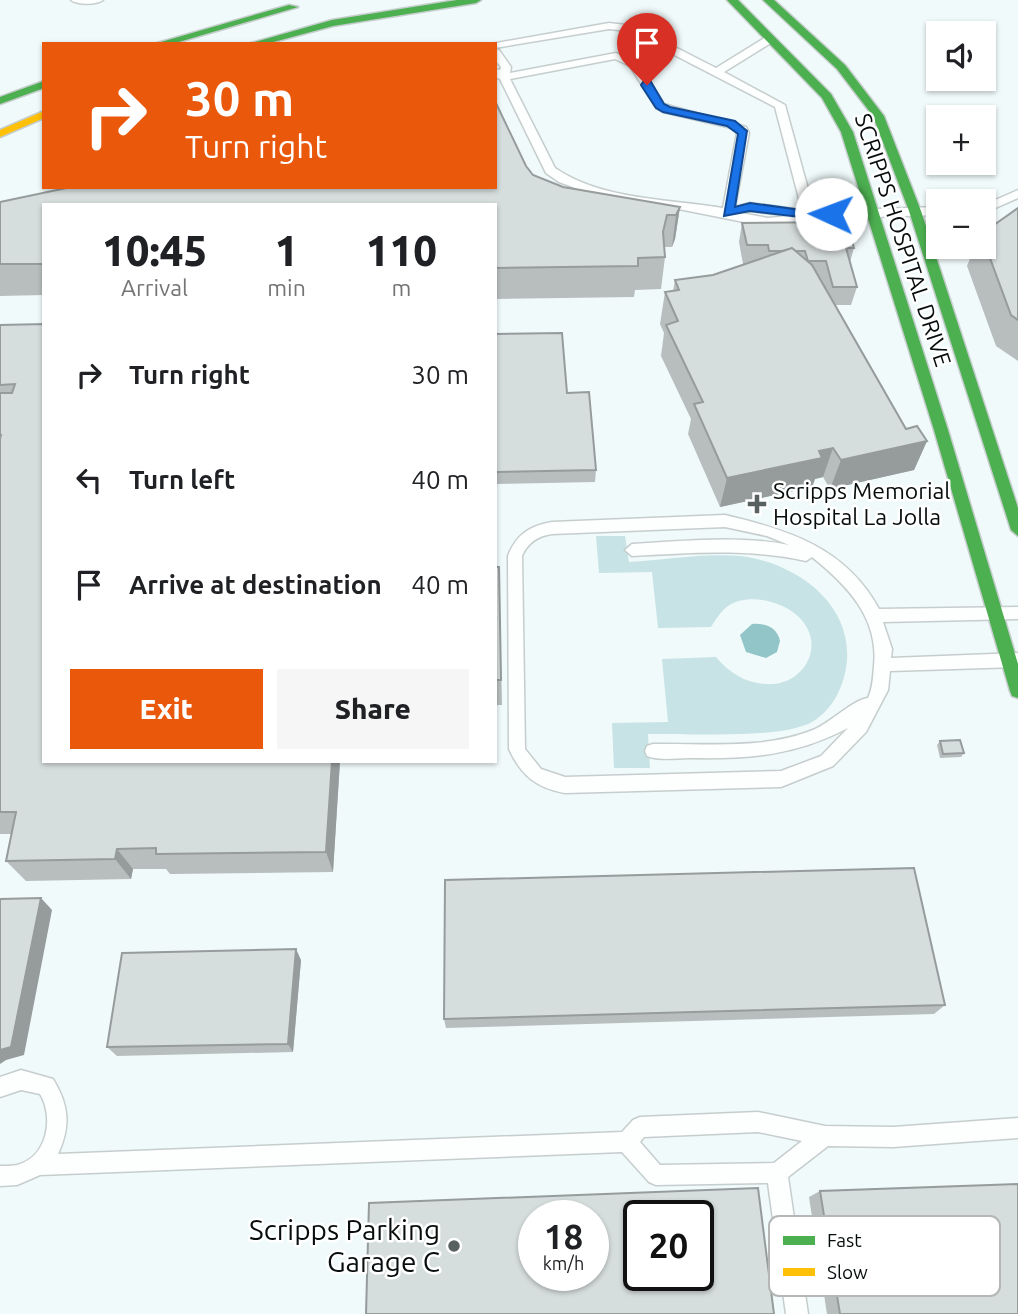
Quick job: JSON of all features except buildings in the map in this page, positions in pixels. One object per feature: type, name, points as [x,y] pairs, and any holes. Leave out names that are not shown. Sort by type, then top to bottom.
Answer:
[{"type":"street","points":[[261,42],[332,23],[475,0]]},
{"type":"street","name":"SCRIPPS HOSPITAL DRIVE","points":[[732,0],[821,90],[838,112],[874,212],[996,613],[1014,660],[1018,691]]},
{"type":"street","name":"SCRIPPS HOSPITAL DRIVE","points":[[768,0],[841,67],[863,93],[891,144],[1018,530]]},
{"type":"street","points":[[167,42],[313,3]]},
{"type":"street","points":[[0,101],[42,85]]},
{"type":"street","points":[[0,134],[42,115]]},
{"type":"lane","points":[[76,0],[98,0]]},
{"type":"lane","points":[[497,45],[620,26],[641,31],[719,71],[780,105],[809,215]]},
{"type":"lane","points":[[719,71],[770,39]]},
{"type":"lane","points":[[497,55],[506,67],[500,75]]},
{"type":"lane","points":[[500,75],[616,56],[634,64],[660,106],[740,127],[743,133],[728,213]]},
{"type":"lane","points":[[500,75],[550,170],[558,179],[583,188],[728,213],[752,222],[787,221],[809,215],[926,211]]},
{"type":"lane","points":[[996,204],[1018,194]]},
{"type":"lane","points":[[725,521],[769,531],[811,548],[846,575],[873,616],[884,649],[880,690],[860,727],[827,761],[781,779],[565,785],[546,782],[534,775],[524,764],[517,749],[515,556],[519,545],[539,529],[725,521]]},
{"type":"lane","points":[[632,550],[748,545],[775,547],[808,556],[846,575]]},
{"type":"lane","points":[[873,616],[1018,613]]},
{"type":"lane","points":[[882,666],[1014,660]]},
{"type":"lane","points":[[653,751],[761,749],[806,743],[846,724],[880,690]]},
{"type":"lane","points":[[0,1087],[21,1080],[46,1086],[55,1096],[60,1116],[57,1139],[36,1165],[22,1173],[0,1176]]},
{"type":"lane","points":[[36,1165],[626,1142],[640,1127],[758,1122],[825,1136],[893,1137],[1018,1128]]},
{"type":"lane","points":[[626,1142],[656,1175],[777,1173],[825,1136]]},
{"type":"lane","points":[[777,1173],[783,1216]]},
{"type":"lane","points":[[794,1296],[797,1314]]},
{"type":"shaded area","points":[[596,536],[625,536],[629,562],[698,556],[740,556],[780,566],[815,588],[829,603],[846,639],[846,669],[841,687],[832,703],[820,717],[797,728],[733,734],[648,734],[650,768],[614,768],[612,723],[668,722],[662,659],[716,657],[741,678],[772,684],[792,678],[800,672],[810,656],[812,646],[806,626],[800,618],[781,606],[759,600],[737,602],[728,606],[711,627],[658,628],[652,572],[599,573]]},
{"type":"water","points":[[752,624],[766,625],[776,632],[780,641],[777,652],[766,658],[746,652],[740,635]]},
{"type":"traffic: fast","points":[[261,42],[332,23],[476,0]]},
{"type":"traffic: fast","points":[[732,0],[827,96],[847,132],[941,430],[1018,691]]},
{"type":"traffic: fast","points":[[768,0],[841,67],[878,116],[915,211],[1018,530]]},
{"type":"traffic: fast","points":[[166,42],[293,7]]},
{"type":"traffic: fast","points":[[0,101],[42,85]]},
{"type":"traffic: slow","points":[[0,134],[42,115]]},
{"type":"place","name":"Scripps Memorial Hospital La Jolla","points":[[757,504]]},
{"type":"place","name":"Scripps Parking Garage C","points":[[454,1246]]},
{"type":"route","points":[[647,85],[660,106],[667,110],[740,127],[743,133],[728,213],[750,207],[809,215],[831,214]]}]
